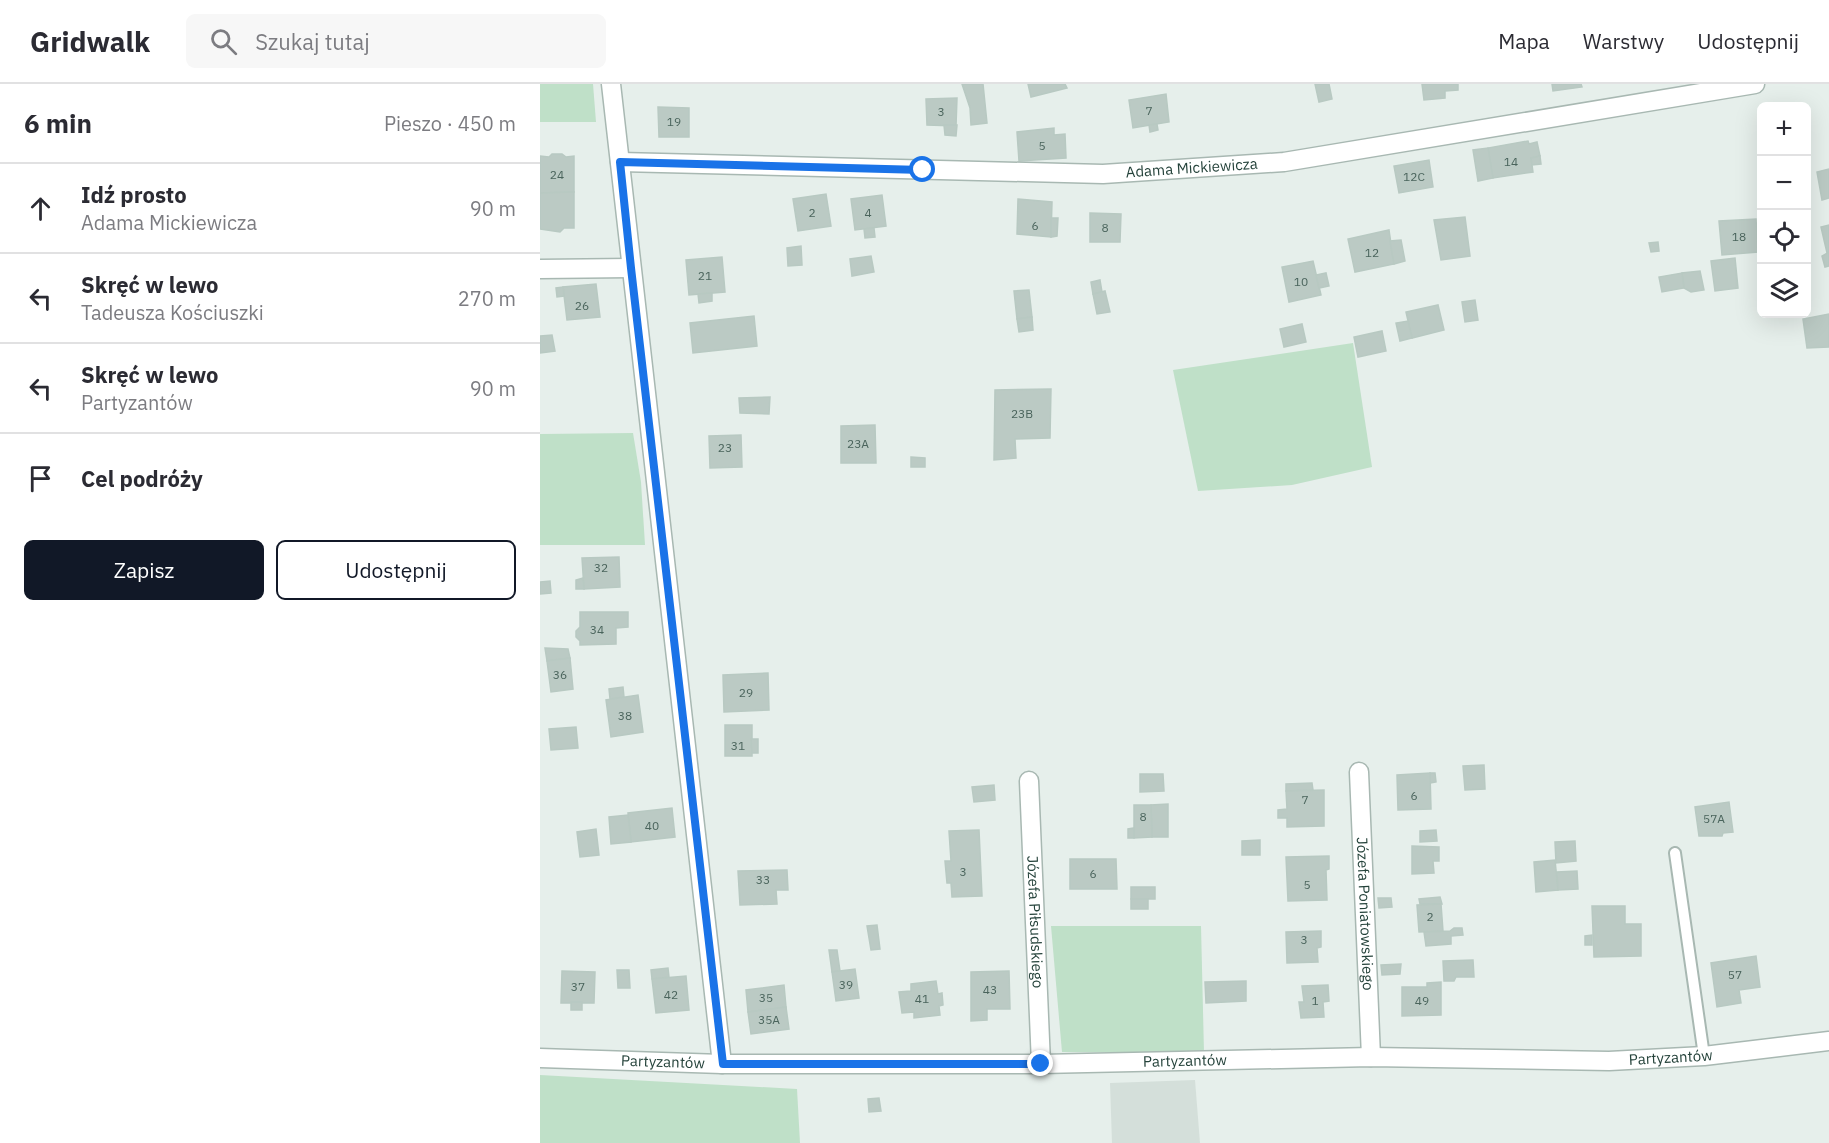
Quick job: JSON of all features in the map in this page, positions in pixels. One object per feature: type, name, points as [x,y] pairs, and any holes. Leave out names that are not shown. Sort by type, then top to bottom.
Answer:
[{"type":"street","points":[[611,84],[723,1064]]},
{"type":"street","name":"Adama Mickiewicza","points":[[620,162],[1103,174],[1284,162],[1755,84]]},
{"type":"street","points":[[540,269],[631,268]]},
{"type":"street","name":"Józefa Poniatowskiego","points":[[1359,772],[1371,1057]]},
{"type":"street","name":"Józefa Piłsudskiego","points":[[1029,781],[1041,1064]]},
{"type":"street","name":"Partyzantów","points":[[540,1058],[723,1064],[1041,1064],[1371,1057],[1609,1061],[1704,1056],[1829,1041]]},
{"type":"lane","points":[[1675,853],[1704,1056]]},
{"type":"shaded area","points":[[1195,1080],[1200,1143],[1112,1143],[1110,1083]]},
{"type":"green space","points":[[540,84],[593,84],[596,122],[540,122]]},
{"type":"green space","points":[[1353,343],[1372,467],[1292,485],[1198,491],[1173,370]]},
{"type":"green space","points":[[633,433],[641,482],[645,545],[540,545],[540,434]]},
{"type":"green space","points":[[1051,926],[1201,926],[1204,1053],[1062,1052]]},
{"type":"green space","points":[[540,1075],[797,1089],[800,1143],[540,1143]]},
{"type":"building","points":[[962,84],[983,84],[987,123],[971,125],[970,108]]},
{"type":"building","points":[[1028,84],[1065,84],[1067,88],[1031,97]]},
{"type":"building","points":[[1315,84],[1329,84],[1332,99],[1319,102]]},
{"type":"building","points":[[1422,84],[1458,84],[1458,90],[1445,91],[1445,98],[1424,100]]},
{"type":"building","points":[[1552,84],[1581,84],[1582,87],[1553,91]]},
{"type":"building","points":[[1166,94],[1169,122],[1133,128],[1129,100]]},
{"type":"building","points":[[957,98],[956,126],[927,125],[926,99]]},
{"type":"building","points":[[658,107],[689,108],[689,137],[659,137]]},
{"type":"building","points":[[1157,124],[1158,130],[1150,132],[1149,125]]},
{"type":"building","points":[[944,125],[957,125],[956,136],[945,135]]},
{"type":"building","points":[[1054,128],[1054,135],[1065,134],[1066,158],[1019,161],[1017,132]]},
{"type":"building","points":[[1528,141],[1529,144],[1537,142],[1540,156],[1531,158],[1533,172],[1493,178],[1488,148]]},
{"type":"building","points":[[1488,148],[1493,178],[1478,181],[1473,150]]},
{"type":"building","points":[[552,154],[574,156],[574,192],[540,193],[540,156],[549,157]]},
{"type":"building","points":[[1540,156],[1541,164],[1532,165],[1531,158]]},
{"type":"building","points":[[1429,160],[1433,187],[1399,193],[1394,166]]},
{"type":"building","points":[[1829,169],[1829,198],[1822,200],[1817,172]]},
{"type":"building","points":[[574,192],[574,228],[564,228],[560,232],[540,229],[540,193]]},
{"type":"building","points":[[826,194],[831,226],[798,231],[793,199]]},
{"type":"building","points":[[882,195],[886,226],[855,230],[851,199]]},
{"type":"building","points":[[1018,199],[1052,202],[1051,237],[1017,234]]},
{"type":"building","points":[[1090,213],[1121,214],[1120,242],[1090,242]]},
{"type":"building","points":[[1465,217],[1470,256],[1441,260],[1434,220]]},
{"type":"building","points":[[1051,218],[1058,218],[1057,236],[1051,237]]},
{"type":"building","points":[[1756,219],[1757,252],[1722,255],[1719,221]]},
{"type":"building","points":[[1829,225],[1829,252],[1827,253],[1821,227]]},
{"type":"building","points":[[874,228],[875,237],[865,238],[864,229]]},
{"type":"building","points":[[1389,230],[1394,264],[1355,272],[1348,239]]},
{"type":"building","points":[[1401,240],[1405,261],[1394,264],[1390,241]]},
{"type":"building","points":[[1658,242],[1659,251],[1651,252],[1649,243]]},
{"type":"building","points":[[801,246],[802,265],[788,266],[787,248]]},
{"type":"building","points":[[1829,252],[1829,266],[1825,267],[1822,256]]},
{"type":"building","points":[[871,256],[874,272],[852,276],[850,259]]},
{"type":"building","points":[[722,257],[725,292],[689,295],[686,260]]},
{"type":"building","points":[[1735,258],[1738,288],[1715,291],[1711,261]]},
{"type":"building","points":[[1313,261],[1321,295],[1289,302],[1282,267]]},
{"type":"building","points":[[1700,271],[1704,290],[1691,292],[1684,288],[1682,273]]},
{"type":"building","points":[[1326,273],[1329,286],[1319,288],[1316,275]]},
{"type":"building","points":[[1682,273],[1684,288],[1662,292],[1659,277]]},
{"type":"building","points":[[1100,280],[1102,292],[1093,294],[1091,282]]},
{"type":"building","points":[[596,284],[600,317],[567,320],[563,287]]},
{"type":"building","points":[[563,287],[564,296],[557,297],[556,288]]},
{"type":"building","points":[[1029,290],[1032,317],[1017,319],[1014,291]]},
{"type":"building","points":[[1105,291],[1110,312],[1097,314],[1093,294]]},
{"type":"building","points":[[712,293],[712,301],[699,303],[698,294]]},
{"type":"building","points":[[1475,300],[1478,320],[1465,322],[1462,302]]},
{"type":"building","points":[[1438,305],[1444,330],[1412,338],[1406,312]]},
{"type":"building","points":[[1829,314],[1829,347],[1807,348],[1803,319]]},
{"type":"building","points":[[754,316],[757,346],[693,353],[690,323]]},
{"type":"building","points":[[1032,317],[1033,330],[1019,332],[1017,319]]},
{"type":"building","points":[[1408,321],[1412,338],[1400,341],[1396,323]]},
{"type":"building","points":[[1302,324],[1306,342],[1284,347],[1280,329]]},
{"type":"building","points":[[1382,331],[1386,351],[1358,357],[1354,337]]},
{"type":"building","points":[[552,335],[555,351],[540,353],[540,336]]},
{"type":"building","points":[[1051,389],[1050,438],[1015,439],[1016,458],[994,460],[995,390]]},
{"type":"building","points":[[770,397],[769,414],[740,413],[739,398]]},
{"type":"building","points":[[875,425],[876,463],[841,463],[841,426]]},
{"type":"building","points":[[741,435],[742,467],[710,468],[709,436]]},
{"type":"building","points":[[911,457],[925,458],[925,467],[911,467]]},
{"type":"building","points":[[619,557],[620,587],[584,589],[582,558]]},
{"type":"building","points":[[583,578],[584,589],[576,589],[576,580]]},
{"type":"building","points":[[550,581],[551,593],[540,594],[540,582]]},
{"type":"building","points":[[580,612],[628,612],[628,627],[616,628],[616,644],[580,645],[576,631],[580,627]]},
{"type":"building","points":[[545,648],[568,649],[570,658],[547,661]]},
{"type":"building","points":[[570,658],[573,689],[551,692],[547,661]]},
{"type":"building","points":[[768,673],[769,710],[724,712],[723,675]]},
{"type":"building","points":[[623,687],[624,697],[610,699],[609,689]]},
{"type":"building","points":[[638,695],[643,732],[611,737],[606,700]]},
{"type":"building","points":[[725,725],[752,725],[752,756],[725,756]]},
{"type":"building","points":[[576,727],[578,748],[551,750],[549,729]]},
{"type":"building","points":[[751,739],[758,739],[758,753],[752,753]]},
{"type":"building","points":[[1484,765],[1485,789],[1465,790],[1463,766]]},
{"type":"building","points":[[1430,773],[1435,773],[1436,782],[1430,783]]},
{"type":"building","points":[[1430,773],[1431,809],[1398,810],[1397,775]]},
{"type":"building","points":[[1140,774],[1163,774],[1164,791],[1140,792]]},
{"type":"building","points":[[1312,783],[1313,790],[1286,791],[1286,784]]},
{"type":"building","points":[[994,785],[995,800],[974,802],[972,787]]},
{"type":"building","points":[[1324,790],[1324,826],[1287,827],[1287,818],[1278,818],[1278,810],[1287,809],[1286,791]]},
{"type":"building","points":[[1729,802],[1733,832],[1723,833],[1722,836],[1699,836],[1695,807]]},
{"type":"building","points":[[1168,804],[1168,837],[1152,837],[1151,805]]},
{"type":"building","points":[[1134,805],[1151,805],[1152,837],[1134,838]]},
{"type":"building","points":[[672,808],[675,837],[631,842],[628,813]]},
{"type":"building","points":[[628,815],[631,842],[611,844],[609,817]]},
{"type":"building","points":[[1134,828],[1134,838],[1128,838],[1128,829]]},
{"type":"building","points":[[596,829],[599,855],[580,857],[577,832]]},
{"type":"building","points":[[979,830],[982,896],[952,897],[951,883],[947,883],[945,861],[951,861],[949,831]]},
{"type":"building","points":[[1436,830],[1437,841],[1420,842],[1420,831]]},
{"type":"building","points":[[1260,840],[1260,855],[1242,855],[1242,841]]},
{"type":"building","points":[[1575,841],[1576,861],[1556,863],[1555,842]]},
{"type":"building","points":[[1412,846],[1439,847],[1439,861],[1433,861],[1434,873],[1412,874]]},
{"type":"building","points":[[1329,856],[1329,869],[1326,870],[1327,900],[1288,901],[1286,857]]},
{"type":"building","points":[[1070,859],[1116,859],[1117,889],[1070,889]]},
{"type":"building","points":[[1555,860],[1558,890],[1536,892],[1534,862]]},
{"type":"building","points":[[787,870],[788,890],[776,890],[777,904],[740,905],[738,871]]},
{"type":"building","points":[[1577,871],[1578,889],[1558,890],[1557,872]]},
{"type":"building","points":[[1131,887],[1155,887],[1155,899],[1131,899]]},
{"type":"building","points":[[1440,897],[1442,904],[1420,904],[1419,899]]},
{"type":"building","points":[[1378,898],[1391,898],[1392,907],[1379,908]]},
{"type":"building","points":[[1131,899],[1148,899],[1148,909],[1131,909]]},
{"type":"building","points":[[1441,904],[1443,931],[1419,932],[1417,905]]},
{"type":"building","points":[[1592,906],[1625,906],[1625,924],[1641,924],[1641,956],[1594,957]]},
{"type":"building","points":[[877,925],[880,949],[871,950],[867,926]]},
{"type":"building","points":[[1454,928],[1462,928],[1463,935],[1451,936],[1451,944],[1426,946],[1424,932],[1450,931]]},
{"type":"building","points":[[1321,931],[1321,947],[1317,948],[1318,962],[1287,963],[1286,932]]},
{"type":"building","points":[[1592,935],[1592,945],[1585,945],[1585,936]]},
{"type":"building","points":[[829,950],[837,950],[840,971],[832,972]]},
{"type":"building","points":[[1756,956],[1760,987],[1739,990],[1741,1003],[1717,1007],[1711,963]]},
{"type":"building","points":[[1473,960],[1474,977],[1456,977],[1454,981],[1444,981],[1443,961]]},
{"type":"building","points":[[1401,964],[1400,974],[1382,975],[1381,965]]},
{"type":"building","points":[[668,968],[669,977],[652,979],[651,970]]},
{"type":"building","points":[[855,969],[859,998],[836,1001],[832,972]]},
{"type":"building","points":[[617,970],[629,970],[630,988],[618,988]]},
{"type":"building","points":[[562,971],[595,972],[594,1003],[561,1003]]},
{"type":"building","points":[[1009,971],[1010,1009],[987,1009],[987,1020],[971,1021],[971,972]]},
{"type":"building","points":[[686,976],[689,1010],[656,1013],[652,979]]},
{"type":"building","points":[[936,981],[938,994],[942,993],[943,1005],[939,1006],[940,1015],[914,1018],[914,1012],[902,1013],[899,992],[911,991],[911,984]]},
{"type":"building","points":[[1246,981],[1246,1001],[1206,1003],[1205,982]]},
{"type":"building","points":[[1441,982],[1441,1015],[1402,1016],[1402,987],[1427,987],[1427,983]]},
{"type":"building","points":[[784,985],[786,1007],[748,1012],[746,990]]},
{"type":"building","points":[[1328,985],[1329,1001],[1323,1002],[1324,1017],[1301,1018],[1299,1002],[1304,1002],[1302,986]]},
{"type":"building","points":[[571,1002],[582,1002],[582,1010],[571,1010]]},
{"type":"building","points":[[786,1007],[789,1029],[751,1034],[748,1012]]},
{"type":"building","points":[[879,1098],[881,1111],[869,1112],[868,1099]]},
{"type":"route","points":[[923,170],[620,162],[723,1064],[1041,1064]]}]
